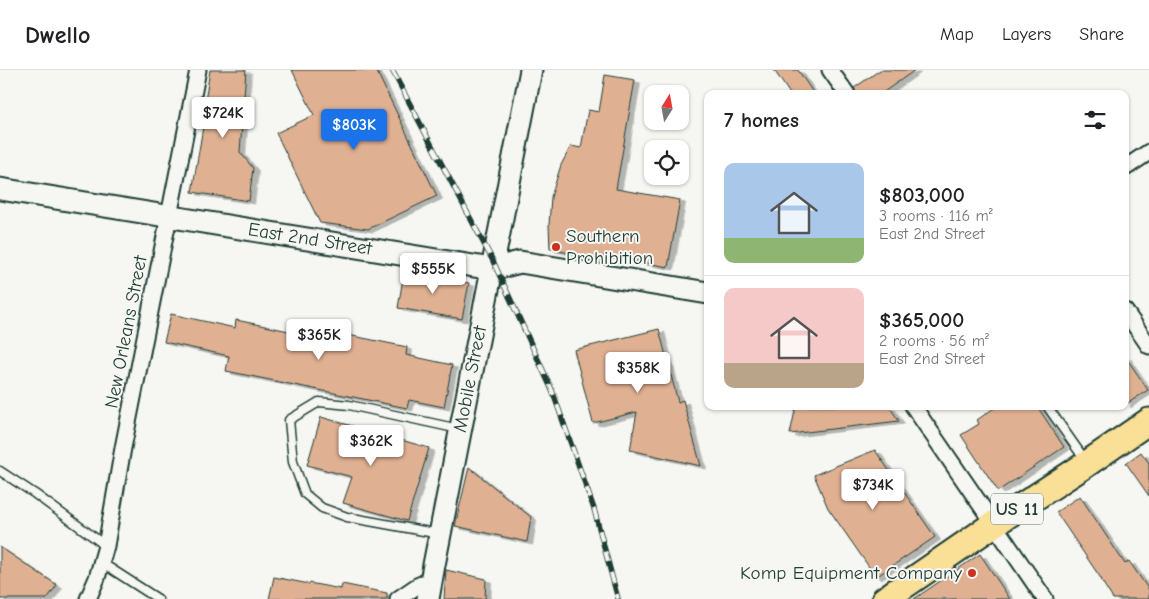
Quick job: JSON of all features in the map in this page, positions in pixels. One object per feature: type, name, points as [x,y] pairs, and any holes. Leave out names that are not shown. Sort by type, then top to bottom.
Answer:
[{"type":"main road","name":"US 11","points":[[885,599],[1149,421]]},
{"type":"street","name":"New Orleans Street","points":[[88,599],[102,563],[106,546],[123,448],[198,70]]},
{"type":"street","name":"Mobile Street","points":[[429,590],[531,70]]},
{"type":"street","points":[[830,70],[844,90]]},
{"type":"street","points":[[1129,165],[1149,152]]},
{"type":"street","name":"East 2nd Street","points":[[0,189],[492,269],[520,262],[704,292]]},
{"type":"street","points":[[1129,317],[1149,346]]},
{"type":"street","points":[[916,410],[1046,599]]},
{"type":"street","points":[[398,599],[416,586],[429,590]]},
{"type":"lane","points":[[440,534],[347,516],[322,508],[305,494],[293,462],[289,420],[319,402],[349,405],[461,429]]},
{"type":"lane","points":[[1050,410],[1087,464]]},
{"type":"lane","points":[[0,471],[106,546]]},
{"type":"lane","points":[[102,563],[158,599]]},
{"type":"building","points":[[210,70],[246,70],[240,152],[253,168],[249,201],[192,192]]},
{"type":"building","points":[[292,70],[376,70],[437,196],[368,229],[320,223],[276,133],[314,115]]},
{"type":"building","points":[[774,70],[798,70],[811,90],[787,90]]},
{"type":"building","points":[[880,70],[915,70],[887,90],[855,90],[854,88]]},
{"type":"building","points":[[605,75],[635,80],[616,189],[680,200],[668,267],[604,255],[603,260],[550,249],[551,197],[561,165],[571,146],[581,148],[588,110],[599,112]]},
{"type":"building","points":[[404,272],[469,283],[462,319],[398,308]]},
{"type":"building","points":[[171,314],[235,328],[236,320],[347,343],[348,335],[407,347],[406,355],[452,365],[444,407],[409,400],[407,408],[226,371],[229,356],[164,342]]},
{"type":"building","points":[[659,329],[678,402],[683,400],[701,466],[630,450],[637,412],[593,423],[574,350]]},
{"type":"building","points":[[1129,362],[1148,390],[1129,402]]},
{"type":"building","points":[[795,410],[892,410],[899,421],[790,434]]},
{"type":"building","points":[[991,410],[1040,410],[1064,447],[998,491],[961,435],[979,424],[977,420]]},
{"type":"building","points":[[321,417],[429,448],[407,521],[343,503],[352,477],[307,465]]},
{"type":"building","points":[[875,450],[935,537],[876,577],[828,508],[814,475]]},
{"type":"building","points":[[1141,452],[1149,463],[1149,496],[1126,463]]},
{"type":"building","points":[[469,467],[531,517],[527,542],[455,526]]},
{"type":"building","points":[[1080,496],[1125,564],[1129,561],[1149,590],[1149,599],[1113,599],[1056,512]]},
{"type":"building","points":[[0,547],[57,585],[47,599],[0,599]]},
{"type":"building","name":"Komp Equipment Company","points":[[980,554],[1010,599],[914,599]]},
{"type":"building","points":[[446,570],[486,579],[485,599],[444,599]]},
{"type":"building","points":[[274,577],[341,589],[342,584],[387,593],[387,599],[269,599]]},
{"type":"railway","points":[[392,70],[493,261],[552,390],[594,509],[618,599]]},
{"type":"place","name":"Southern Prohibition","points":[[556,247]]},
{"type":"place","name":"Komp Equipment Company","points":[[972,573]]}]
